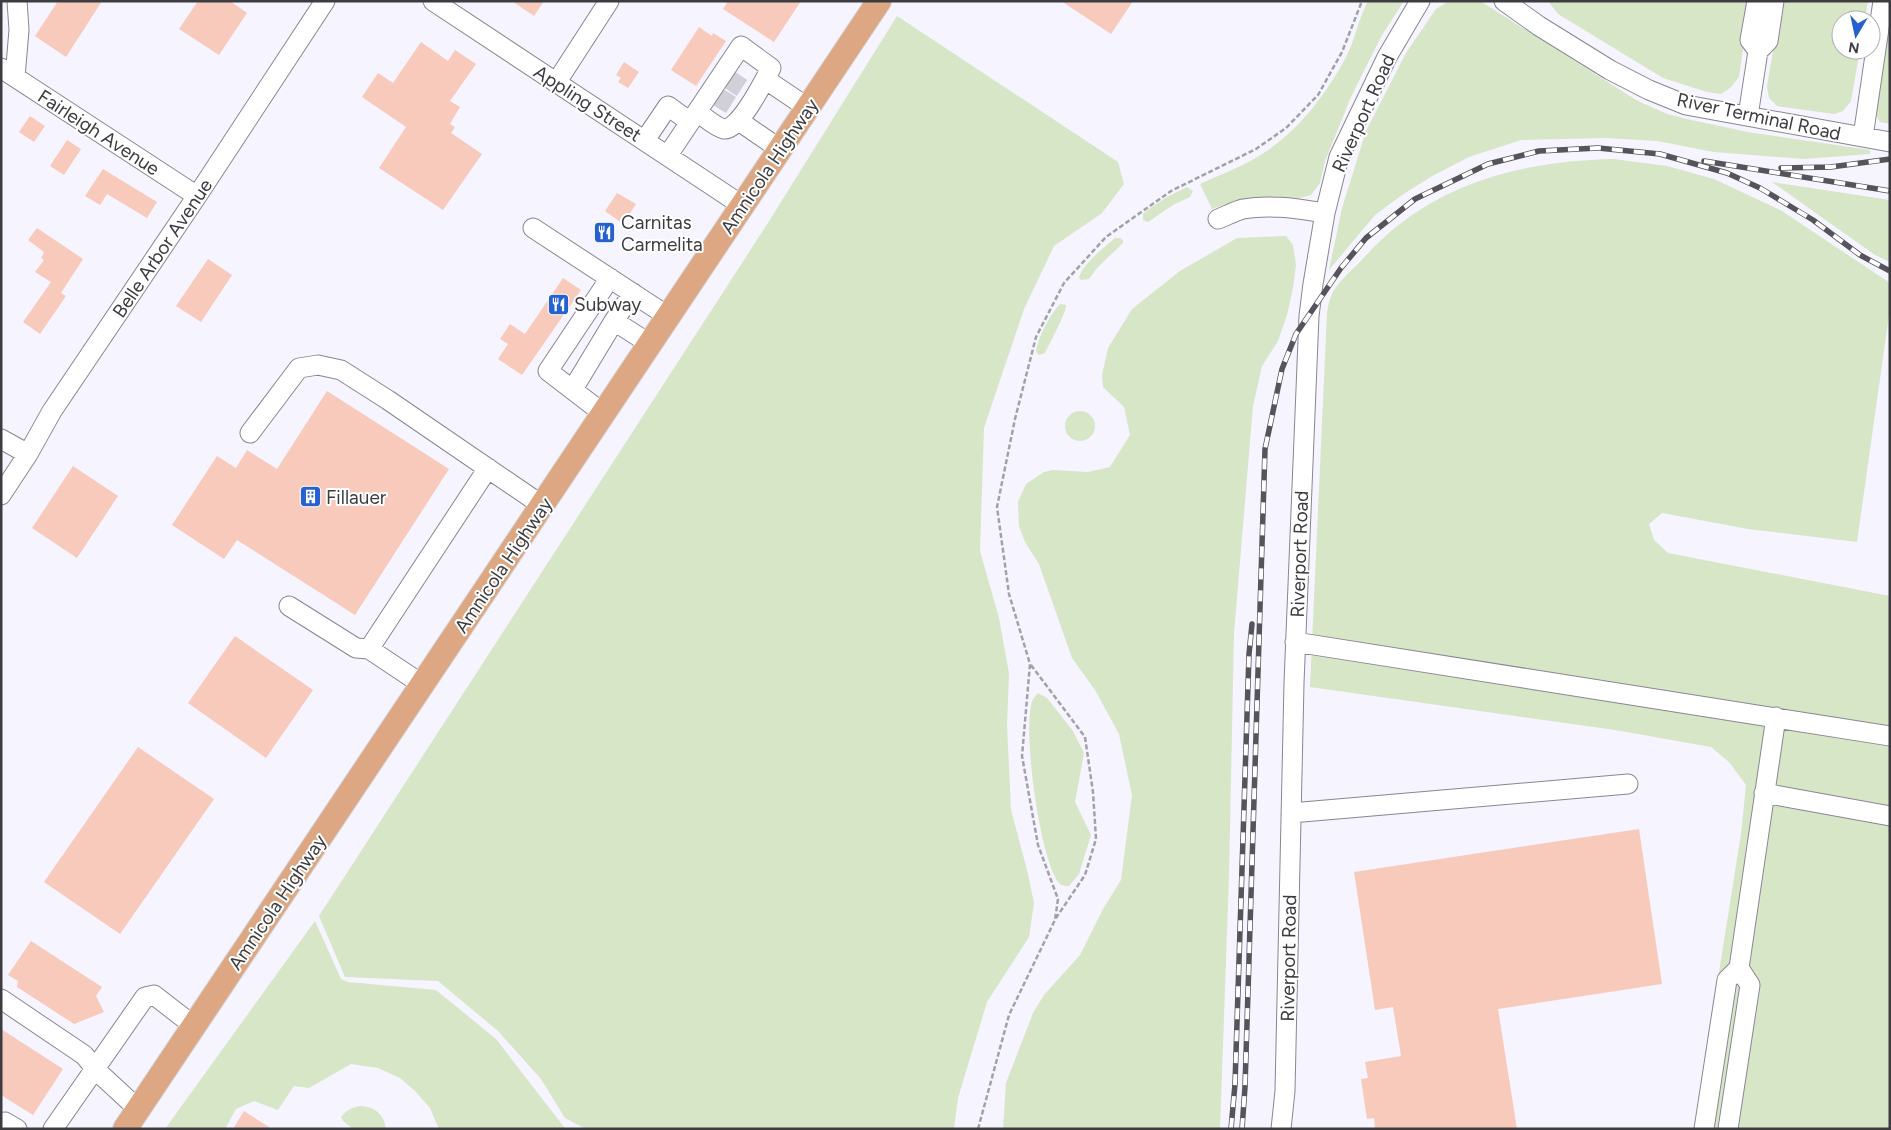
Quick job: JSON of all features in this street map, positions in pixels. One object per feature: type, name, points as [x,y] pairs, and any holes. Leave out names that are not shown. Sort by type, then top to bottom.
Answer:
[{"type":"main road","name":"Amnicola Highway","points":[[125,1129],[879,1]]},
{"type":"street","points":[[8,73],[20,30],[17,1]]},
{"type":"street","name":"Belle Arbor Avenue","points":[[1,495],[28,454],[52,411],[198,196],[325,1]]},
{"type":"street","name":"Appling Street","points":[[433,1],[743,206]]},
{"type":"street","points":[[556,83],[609,1]]},
{"type":"street","name":"Riverport Road","points":[[1281,1129],[1285,1091],[1295,642],[1309,316],[1325,213],[1339,157],[1387,57],[1420,1]]},
{"type":"street","points":[[1757,1],[1750,40],[1758,51]]},
{"type":"street","points":[[1748,116],[1758,51],[1768,41],[1774,1]]},
{"type":"street","points":[[1863,137],[1883,1]]},
{"type":"street","name":"River Terminal Road","points":[[1511,3],[1610,70],[1649,90],[1686,105],[1890,142]]},
{"type":"street","points":[[645,140],[668,106],[722,129],[728,129],[728,106],[737,85],[741,46],[771,68],[765,79]]},
{"type":"street","name":"Fairleigh Avenue","points":[[8,73],[198,196]]},
{"type":"street","points":[[737,85],[765,79],[808,108]]},
{"type":"street","points":[[668,155],[694,117],[728,106],[737,85]]},
{"type":"street","points":[[728,106],[781,150]]},
{"type":"street","points":[[1218,219],[1242,210],[1266,207],[1289,207],[1325,213]]},
{"type":"street","points":[[533,228],[669,317]]},
{"type":"street","points":[[604,414],[548,371],[610,278]]},
{"type":"street","points":[[573,389],[632,293]]},
{"type":"street","points":[[614,321],[650,344]]},
{"type":"street","points":[[250,433],[299,368],[318,364],[341,370],[543,506]]},
{"type":"street","points":[[1,439],[28,454]]},
{"type":"street","points":[[369,649],[488,468]]},
{"type":"street","points":[[289,606],[356,648],[369,649],[422,685]]},
{"type":"street","points":[[1295,642],[1890,736]]},
{"type":"street","points":[[1704,1129],[1727,980],[1739,968],[1776,717]]},
{"type":"street","points":[[1291,813],[1628,784]]},
{"type":"street","points":[[1764,793],[1890,816]]},
{"type":"street","points":[[1728,1129],[1750,985],[1739,968]]},
{"type":"street","points":[[53,1129],[90,1062],[145,997],[154,995],[194,1026]]},
{"type":"street","points":[[1,999],[90,1062],[138,1109]]},
{"type":"street","points":[[1,1123],[5,1122],[17,1129]]},
{"type":"path","points":[[978,1129],[1008,1015],[1055,920],[1085,875],[1096,839],[1093,792],[1085,737],[1030,664],[1009,594],[997,507],[1015,419],[1036,337],[1064,283],[1106,237],[1171,191],[1256,149],[1286,128],[1318,95],[1342,52],[1362,1]]},
{"type":"path","points":[[1030,664],[1022,756],[1038,845],[1058,899],[1055,920]]},
{"type":"green space","points":[[1368,1],[1404,1],[1382,35],[1351,97],[1325,161],[1320,183],[1311,195],[1296,199],[1275,197],[1226,204],[1212,209],[1200,184],[1267,151],[1294,129],[1306,116],[1337,74],[1351,45]]},
{"type":"green space","points":[[1449,1],[1482,2],[1636,100],[1667,114],[1748,132],[1870,150],[1870,154],[1804,159],[1714,152],[1657,141],[1605,138],[1521,140],[1469,157],[1434,175],[1402,195],[1375,215],[1329,270],[1342,208],[1366,131],[1406,53],[1436,9]]},
{"type":"green space","points":[[1548,1],[1750,1],[1739,77],[1730,88],[1721,94],[1707,92],[1663,78],[1558,14]]},
{"type":"green space","points":[[1782,1],[1868,1],[1867,10],[1831,10],[1831,60],[1858,60],[1851,101],[1843,111],[1834,114],[1777,106],[1769,98],[1767,86]]},
{"type":"green space","points":[[1890,9],[1890,124],[1880,122],[1873,109]]},
{"type":"green space","points":[[897,16],[1118,162],[1124,184],[1102,213],[1054,246],[1024,309],[984,428],[980,551],[999,618],[1009,673],[1007,725],[1011,810],[1034,903],[1029,937],[987,1002],[958,1098],[954,1129],[586,1129],[565,1118],[541,1079],[498,1031],[438,981],[345,977],[319,916],[766,226]]},
{"type":"green space","points":[[1614,159],[1667,166],[1714,179],[1782,211],[1890,283],[1890,308],[1857,542],[1748,529],[1662,513],[1649,524],[1654,540],[1668,553],[1890,596],[1890,1129],[1694,1129],[1741,834],[1746,785],[1729,762],[1711,747],[1615,730],[1310,687],[1327,313],[1334,290],[1388,234],[1415,213],[1445,196],[1476,182],[1509,172],[1543,165]]},
{"type":"green space","points":[[1772,182],[1890,200],[1890,262],[1875,255]]},
{"type":"green space","points":[[1187,187],[1193,191],[1190,197],[1173,205],[1148,222],[1143,220],[1145,212],[1167,197]]},
{"type":"green space","points":[[1286,236],[1293,245],[1296,265],[1293,288],[1287,315],[1278,341],[1262,366],[1253,406],[1234,633],[1229,876],[1220,1129],[1003,1129],[1006,1083],[1033,1013],[1044,995],[1080,955],[1103,909],[1121,880],[1132,795],[1119,734],[1095,690],[1072,658],[1039,564],[1025,542],[1019,526],[1018,502],[1026,484],[1044,472],[1053,470],[1088,472],[1110,467],[1130,435],[1124,407],[1103,387],[1102,375],[1108,348],[1132,309],[1180,271],[1237,238]]},
{"type":"green space","points":[[1115,238],[1120,238],[1123,240],[1123,243],[1097,268],[1089,279],[1081,280],[1079,278],[1084,267]]},
{"type":"green space","points":[[1060,304],[1066,305],[1064,314],[1045,353],[1039,355],[1036,352],[1042,333]]},
{"type":"green space","points":[[1080,411],[1091,415],[1095,426],[1091,437],[1080,441],[1069,437],[1065,426],[1069,415]]},
{"type":"green space","points":[[1038,693],[1047,698],[1073,731],[1084,753],[1075,802],[1091,835],[1079,874],[1069,886],[1060,884],[1052,870],[1045,849],[1034,792],[1029,736],[1030,713],[1033,699]]},
{"type":"green space","points":[[315,921],[341,979],[348,982],[436,990],[496,1039],[564,1127],[568,1129],[439,1129],[430,1108],[400,1078],[378,1068],[351,1064],[309,1088],[294,1086],[278,1110],[254,1101],[236,1109],[225,1129],[165,1129]]},
{"type":"green space","points":[[361,1106],[378,1112],[383,1119],[386,1129],[350,1129],[351,1127],[341,1117],[350,1109]]},
{"type":"building","points":[[58,1],[102,1],[66,57],[35,36]]},
{"type":"building","points":[[198,1],[230,1],[247,13],[219,55],[179,29]]},
{"type":"building","points":[[512,1],[544,1],[534,16]]},
{"type":"building","points":[[728,1],[801,1],[774,42],[723,9]]},
{"type":"building","points":[[1061,1],[1133,1],[1111,34]]},
{"type":"building","points":[[699,27],[712,36],[713,33],[726,41],[696,86],[671,70]]},
{"type":"building","points":[[421,42],[448,61],[455,50],[476,64],[450,101],[460,107],[450,124],[455,127],[451,133],[482,154],[443,210],[379,168],[406,127],[362,97],[378,73],[393,83]]},
{"type":"building","points":[[624,62],[639,72],[628,88],[618,82],[621,78],[616,75]]},
{"type":"building","points":[[30,116],[45,126],[34,142],[19,132]]},
{"type":"building","points":[[67,140],[81,149],[64,175],[50,166]]},
{"type":"building","points":[[103,169],[157,202],[147,218],[107,194],[100,205],[85,196]]},
{"type":"building","points":[[617,193],[636,204],[623,224],[605,211]]},
{"type":"building","points":[[37,228],[83,259],[61,293],[66,296],[40,334],[23,322],[51,282],[35,272],[44,260],[41,258],[44,252],[28,240]]},
{"type":"building","points":[[208,259],[232,275],[201,322],[176,306]]},
{"type":"building","points":[[563,278],[581,290],[522,375],[498,359],[508,344],[500,339],[510,324],[525,334]]},
{"type":"building","name":"Fillauer","points":[[327,391],[449,469],[355,615],[237,540],[224,559],[172,525],[217,456],[236,468],[247,450],[277,469]]},
{"type":"building","points":[[73,466],[118,496],[77,558],[32,528]]},
{"type":"building","points":[[235,636],[313,690],[266,758],[188,703]]},
{"type":"building","points":[[138,747],[214,799],[120,934],[44,882]]},
{"type":"building","points":[[1639,829],[1662,984],[1498,1009],[1517,1129],[1375,1129],[1374,1118],[1367,1119],[1361,1079],[1368,1078],[1365,1062],[1401,1056],[1393,1007],[1375,1010],[1354,872]]},
{"type":"building","points":[[31,941],[102,987],[96,996],[104,1012],[74,1024],[17,987],[18,981],[8,975]]},
{"type":"building","points":[[1,1029],[63,1069],[33,1115],[1,1095]]},
{"type":"building","points":[[244,1111],[272,1129],[233,1129]]},
{"type":"tunnel","points":[[730,80],[742,88]]},
{"type":"tunnel","points":[[718,97],[731,105]]},
{"type":"railway","points":[[1242,1129],[1245,1087],[1265,449],[1282,369],[1296,334],[1341,268],[1366,238],[1415,199],[1488,164],[1539,151],[1598,148],[1660,154],[1727,173],[1760,188],[1813,220],[1860,255],[1890,271]]},
{"type":"railway","points":[[1781,168],[1831,167],[1890,159]]},
{"type":"railway","points":[[1704,161],[1890,191]]},
{"type":"railway","points":[[1231,1129],[1235,1084],[1249,654],[1252,624]]},
{"type":"place","name":"Carnitas Carmelita","points":[[605,233]]},
{"type":"place","name":"Subway","points":[[558,304]]},
{"type":"place","name":"Fillauer","points":[[310,497]]}]
